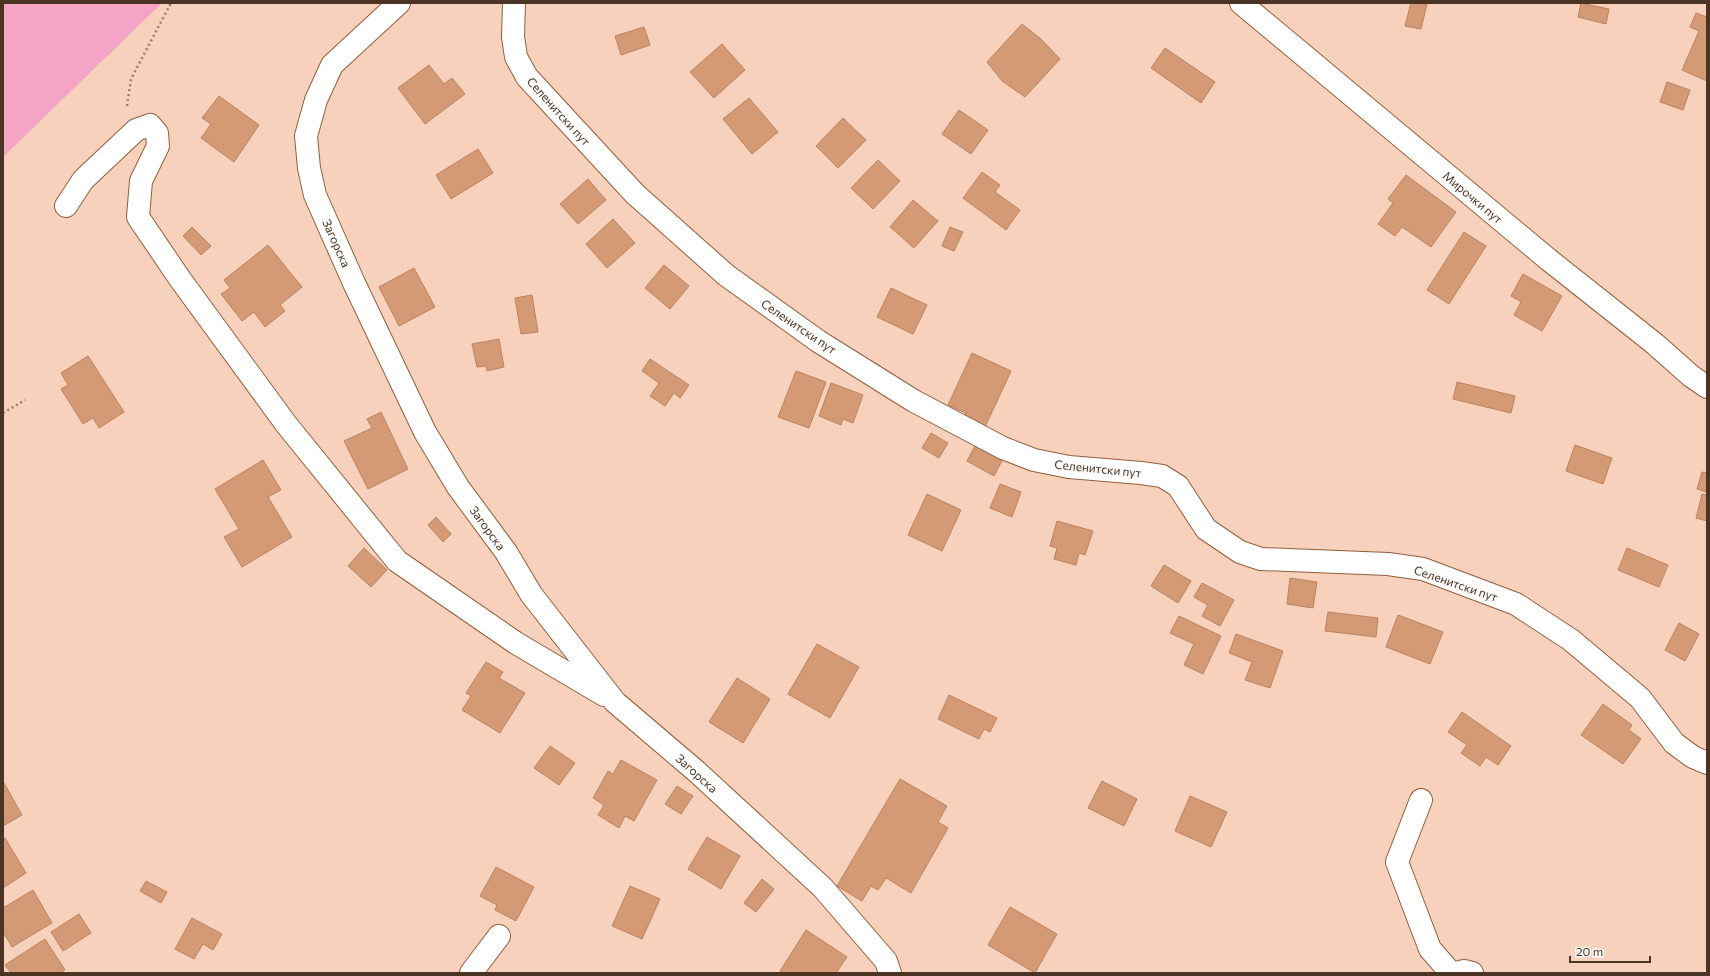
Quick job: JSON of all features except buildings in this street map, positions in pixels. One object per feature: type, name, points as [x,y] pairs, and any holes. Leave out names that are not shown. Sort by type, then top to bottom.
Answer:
[{"type":"street","name":"Загорска","points":[[399,3],[332,65],[316,100],[306,136],[308,168],[315,195],[399,380],[425,432],[454,481],[506,552],[532,594],[615,702],[696,771],[822,888],[886,960],[890,973]]},
{"type":"street","name":"Селенитски пут","points":[[514,3],[513,37],[516,57],[527,77],[635,194],[726,276],[818,341],[914,401],[1003,448],[1034,460],[1068,467],[1141,472],[1162,476],[1178,486],[1206,529],[1240,552],[1261,559],[1388,564],[1423,569],[1516,604],[1572,640],[1640,698],[1674,743],[1693,757],[1707,764]]},
{"type":"street","name":"Мирочки пут","points":[[1241,3],[1549,260],[1655,344],[1691,376],[1707,387]]},
{"type":"street","points":[[66,206],[83,180],[136,130],[150,125],[157,133],[158,146],[141,180],[138,217],[180,280],[286,424],[397,561],[516,643],[615,702]]},
{"type":"street","points":[[1421,800],[1397,862],[1430,949],[1451,973]]},
{"type":"street","points":[[471,973],[499,936]]},
{"type":"street","points":[[1455,973],[1464,971],[1472,973]]},
{"type":"path","points":[[121,144],[131,79],[171,3]]},
{"type":"path","points":[[3,413],[26,400]]},
{"type":"shaded area","points":[[3,3],[162,3],[3,157]]}]
